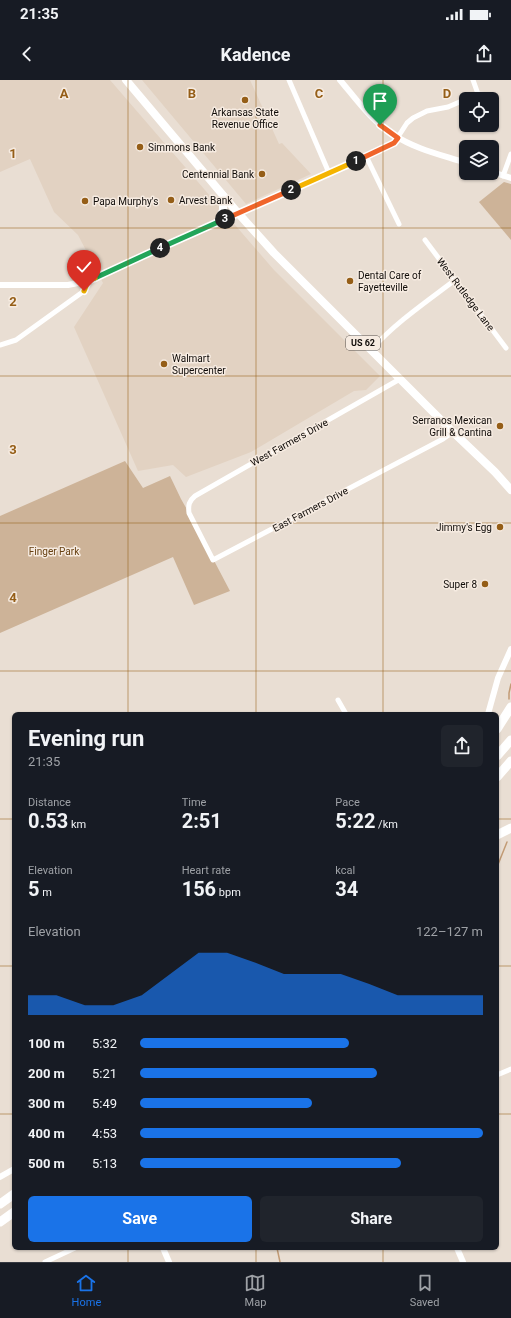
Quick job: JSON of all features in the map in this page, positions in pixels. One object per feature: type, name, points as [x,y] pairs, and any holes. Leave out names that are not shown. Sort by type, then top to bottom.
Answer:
[{"type":"highway","points":[[499,726],[511,707]]},
{"type":"highway","points":[[499,754],[511,740]]},
{"type":"highway","points":[[499,775],[511,761]]},
{"type":"highway","points":[[499,834],[511,828]]},
{"type":"highway","points":[[0,1204],[12,1195]]},
{"type":"highway","points":[[0,1222],[12,1213]]},
{"type":"main road","name":"US 62","points":[[126,80],[223,196],[285,265],[495,472],[511,490]]},
{"type":"main road","points":[[218,222],[223,210],[223,196]]},
{"type":"street","points":[[289,80],[329,173]]},
{"type":"street","points":[[340,80],[376,122],[398,138],[426,150],[459,161]]},
{"type":"street","points":[[473,80],[477,92]]},
{"type":"street","points":[[0,285],[68,285],[88,281],[394,143],[407,123],[413,118],[427,111],[448,107],[459,102]]},
{"type":"street","points":[[503,176],[511,154]]},
{"type":"street","points":[[366,156],[399,224]]},
{"type":"street","points":[[499,175],[511,178]]},
{"type":"street","name":"West Rutledge Lane","points":[[425,240],[506,348]]},
{"type":"street","points":[[371,350],[377,343],[417,309],[455,280]]},
{"type":"street","points":[[0,345],[16,340],[84,291],[88,281]]},
{"type":"street","name":"West Farmers Drive","points":[[189,513],[188,506],[190,500],[195,496],[400,379]]},
{"type":"street","name":"East Farmers Drive","points":[[189,513],[213,560],[443,439],[453,432]]},
{"type":"street","points":[[489,712],[498,678],[511,649]]},
{"type":"street","points":[[338,700],[345,712]]},
{"type":"street","points":[[499,1074],[511,1069]]},
{"type":"street","points":[[0,1177],[12,1170]]},
{"type":"street","points":[[45,1262],[71,1250]]},
{"type":"street","points":[[164,1250],[169,1262]]},
{"type":"street","points":[[458,1250],[463,1262]]},
{"type":"shaded area","points":[[0,80],[110,80],[274,270],[380,376],[366,390],[354,391],[251,452],[186,477],[173,465],[138,471],[74,327],[103,283],[78,235],[54,212],[30,159],[0,172]]},
{"type":"shaded area","points":[[142,80],[250,80],[279,144],[282,143],[311,174],[246,204]]},
{"type":"green space","points":[[504,182],[511,184],[511,240],[479,202]]},
{"type":"green space","name":"Finger Park","points":[[125,461],[143,488],[170,476],[230,591],[194,605],[173,557],[0,633],[0,516]]},
{"type":"waterway","points":[[509,699],[511,684]]},
{"type":"waterway","points":[[499,862],[507,842]]},
{"type":"waterway","points":[[277,1250],[280,1262]]},
{"type":"place","name":"Arkansas State Revenue Office","points":[[245,100]]},
{"type":"place","name":"Simmons Bank","points":[[140,147]]},
{"type":"place","name":"Centennial Bank","points":[[262,174]]},
{"type":"place","name":"Arvest Bank","points":[[171,200]]},
{"type":"place","name":"Papa Murphy's","points":[[85,201]]},
{"type":"place","name":"Dental Care of Fayetteville","points":[[350,281]]},
{"type":"place","name":"Walmart Supercenter","points":[[164,364]]},
{"type":"place","name":"Serranos Mexican Grill & Cantina","points":[[500,426]]},
{"type":"place","name":"Jimmy's Egg","points":[[500,527]]},
{"type":"place","name":"Super 8","points":[[485,584]]},
{"type":"route","points":[[84,291],[88,281],[394,143],[398,138],[380,125]]}]
